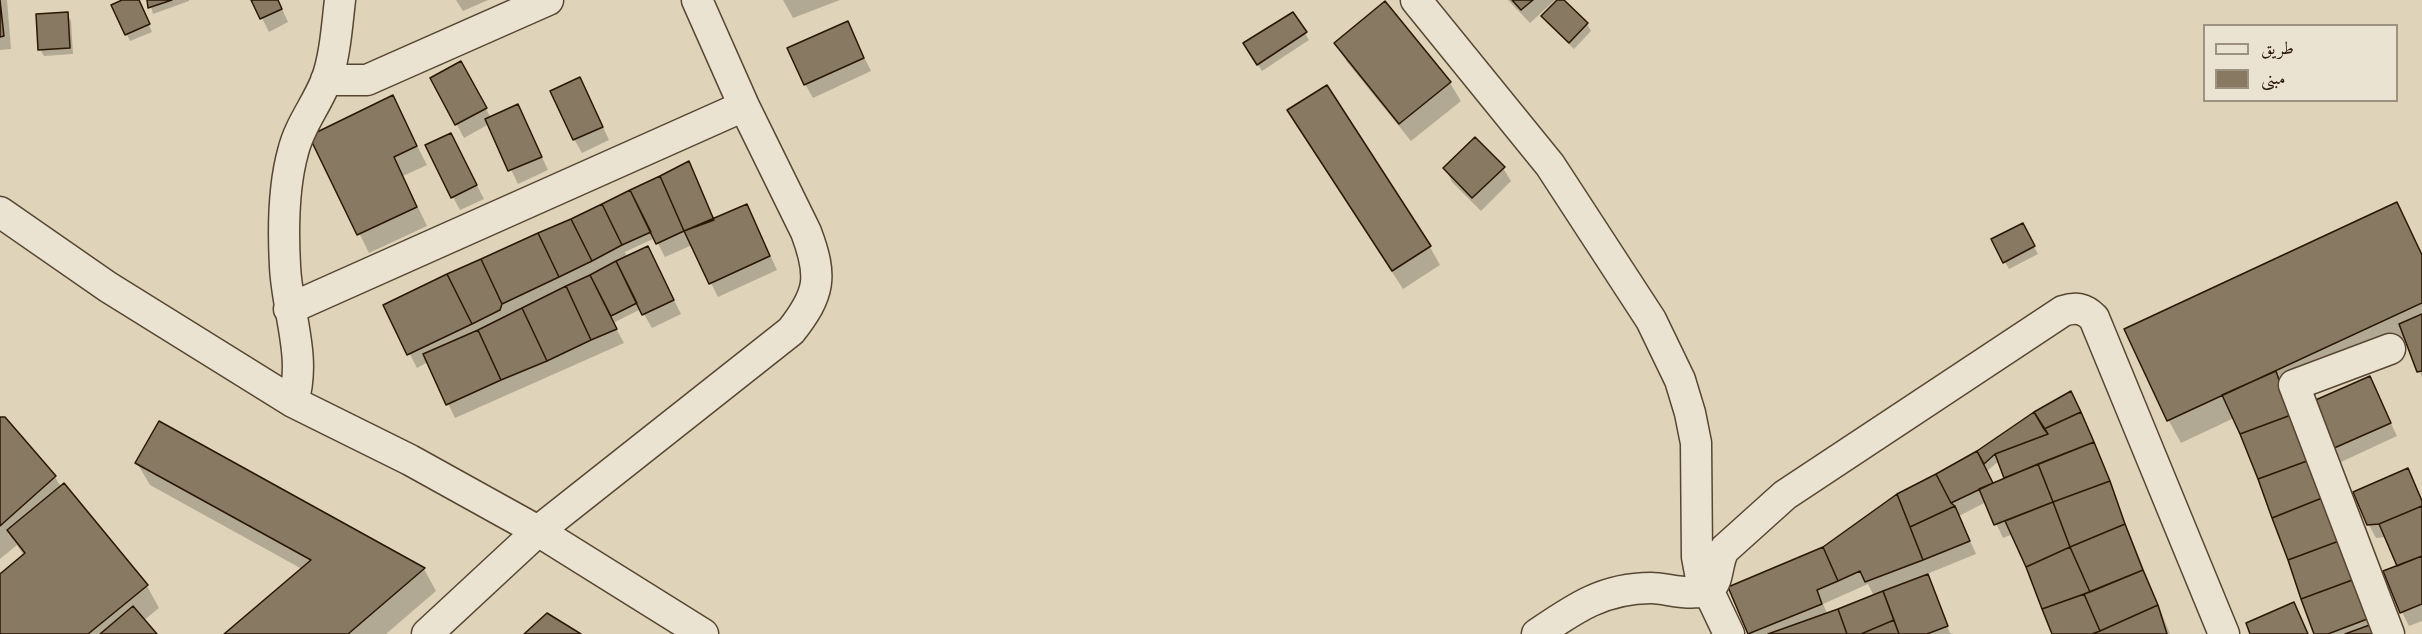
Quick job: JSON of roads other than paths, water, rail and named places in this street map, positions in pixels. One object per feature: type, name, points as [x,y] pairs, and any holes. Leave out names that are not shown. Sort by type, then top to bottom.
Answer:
[{"type":"street","points":[[293,402],[300,372],[299,355],[289,309],[285,267],[285,204],[292,152],[304,120],[326,80],[340,0]]},
{"type":"street","points":[[326,80],[367,80],[548,0]]},
{"type":"street","points":[[426,634],[538,531],[791,332],[808,309],[816,291],[814,253],[806,232],[744,106],[698,0]]},
{"type":"street","points":[[1416,0],[1550,165],[1651,320],[1680,380],[1690,413],[1696,443],[1697,556],[1700,573],[1729,634]]},
{"type":"street","points":[[289,309],[744,106]]},
{"type":"street","points":[[0,212],[108,287],[293,402],[410,460],[538,531],[703,634]]},
{"type":"street","points":[[1537,634],[1578,606],[1608,594],[1631,588],[1699,592],[1707,589],[1715,581],[1718,564],[1725,549],[1785,495],[2063,311],[2075,308],[2086,310],[2094,318],[2224,634]]},
{"type":"street","points":[[2389,634],[2294,385],[2390,349]]}]
